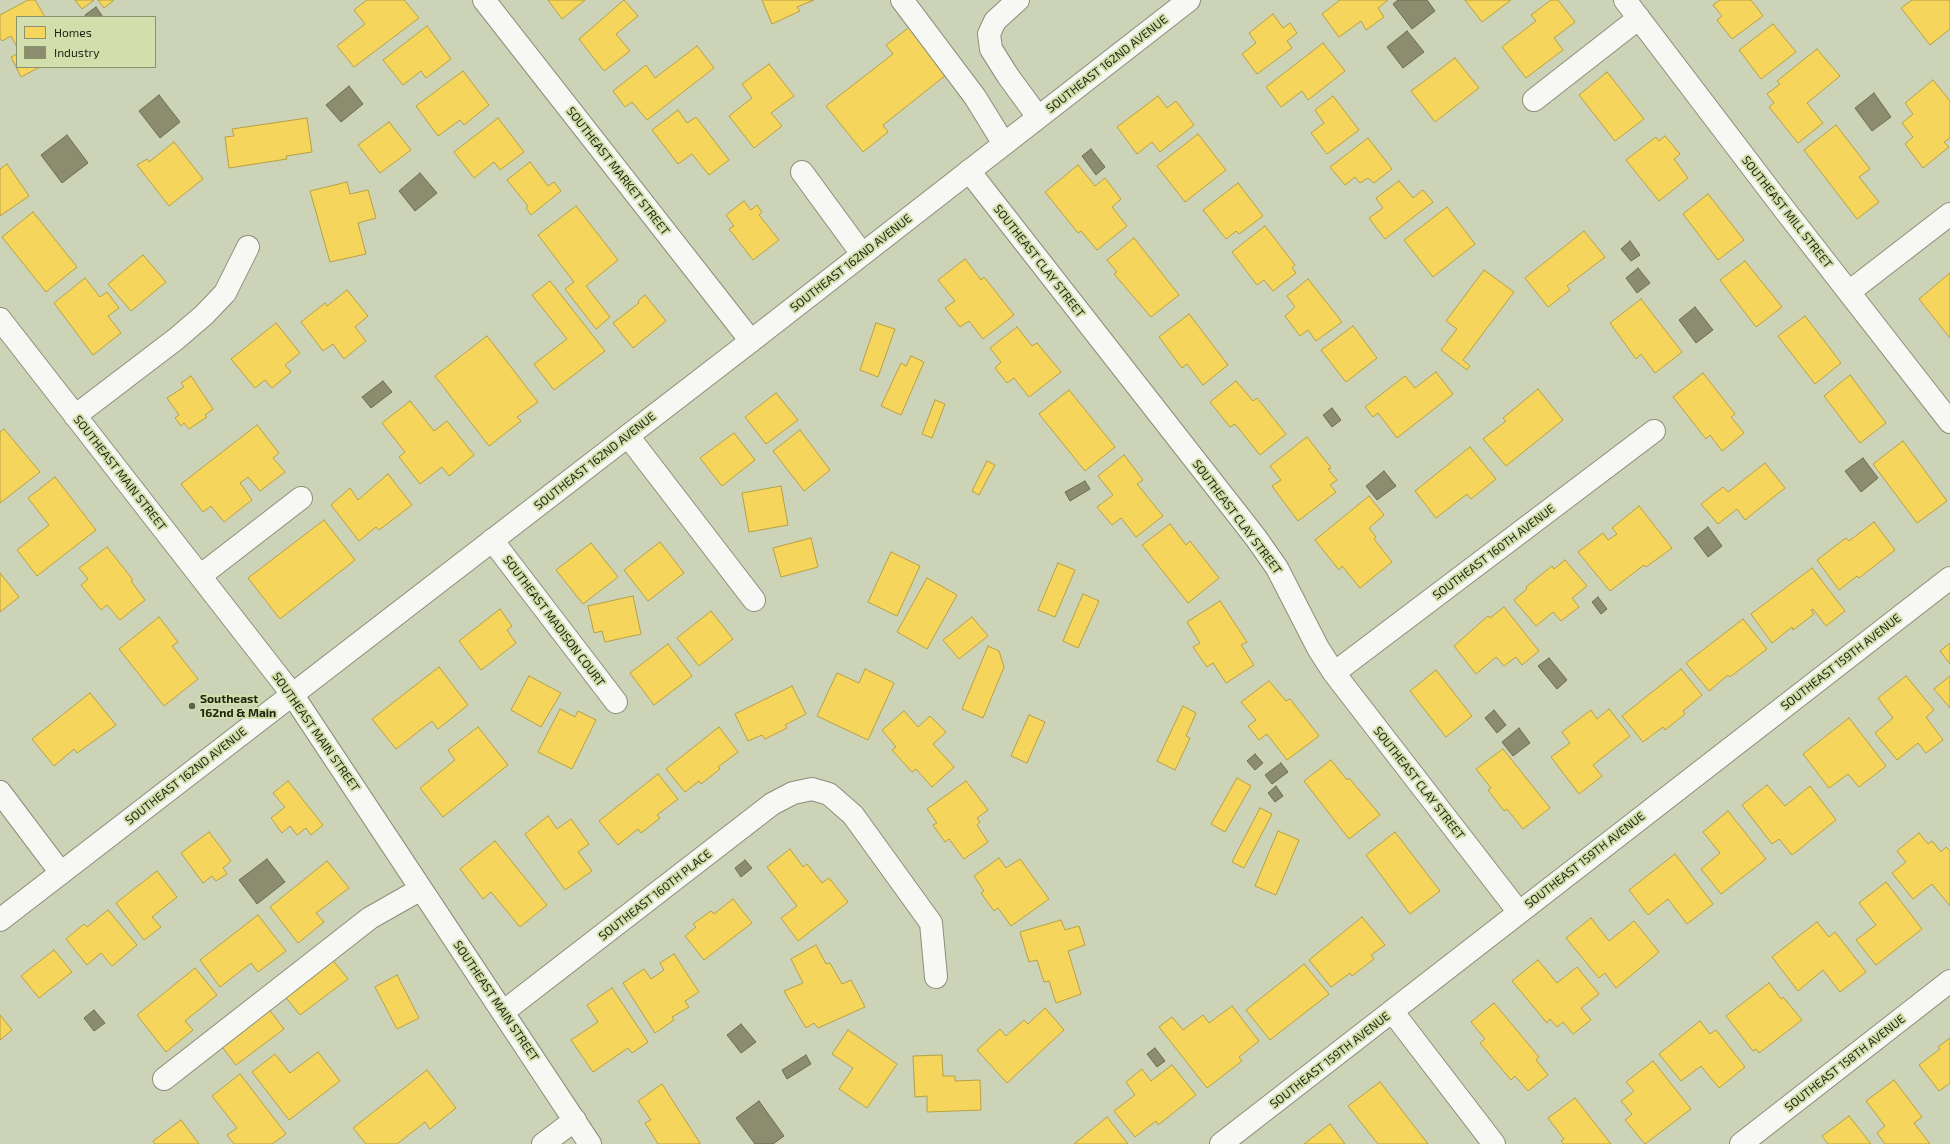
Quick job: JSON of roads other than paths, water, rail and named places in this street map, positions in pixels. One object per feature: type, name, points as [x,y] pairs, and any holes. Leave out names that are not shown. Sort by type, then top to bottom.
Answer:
[{"type":"street","name":"SOUTHEAST MARKET STREET","points":[[484,0],[751,341]]},
{"type":"street","points":[[902,0],[975,97],[1004,144]]},
{"type":"street","points":[[1018,0],[995,21],[989,34],[991,49],[1008,76],[1038,117]]},
{"type":"street","name":"SOUTHEAST MILL STREET","points":[[1625,0],[1950,422]]},
{"type":"street","name":"SOUTHEAST 162ND AVENUE","points":[[0,920],[751,341],[1004,144],[1183,2]]},
{"type":"street","points":[[1534,100],[1639,18]]},
{"type":"street","name":"SOUTHEAST CLAY STREET","points":[[969,171],[1256,538],[1277,568],[1314,642],[1334,673],[1518,911]]},
{"type":"street","points":[[802,172],[862,254]]},
{"type":"street","points":[[1849,292],[1950,214]]},
{"type":"street","points":[[75,416],[176,339],[204,314],[225,293],[248,247]]},
{"type":"street","name":"SOUTHEAST MAIN STREET","points":[[0,319],[292,694],[590,1144]]},
{"type":"street","name":"SOUTHEAST 160TH AVENUE","points":[[1334,673],[1654,431]]},
{"type":"street","points":[[628,436],[754,600]]},
{"type":"street","points":[[200,576],[301,498]]},
{"type":"street","name":"SOUTHEAST MADISON COURT","points":[[492,540],[616,702]]},
{"type":"street","name":"SOUTHEAST 159TH AVENUE","points":[[1221,1144],[1518,911],[1950,578]]},
{"type":"street","name":"SOUTHEAST 160TH PLACE","points":[[503,1012],[772,804],[793,793],[812,789],[829,794],[853,815],[931,923],[936,977]]},
{"type":"street","points":[[0,792],[61,873]]},
{"type":"street","points":[[164,1079],[370,918],[421,889]]},
{"type":"street","name":"SOUTHEAST 158TH AVENUE","points":[[1741,1144],[1950,981]]},
{"type":"street","points":[[1392,1011],[1494,1144]]},
{"type":"street","points":[[543,1144],[575,1120]]},
{"type":"place","name":"Southeast 162nd & Main","points":[[192,706]]}]
